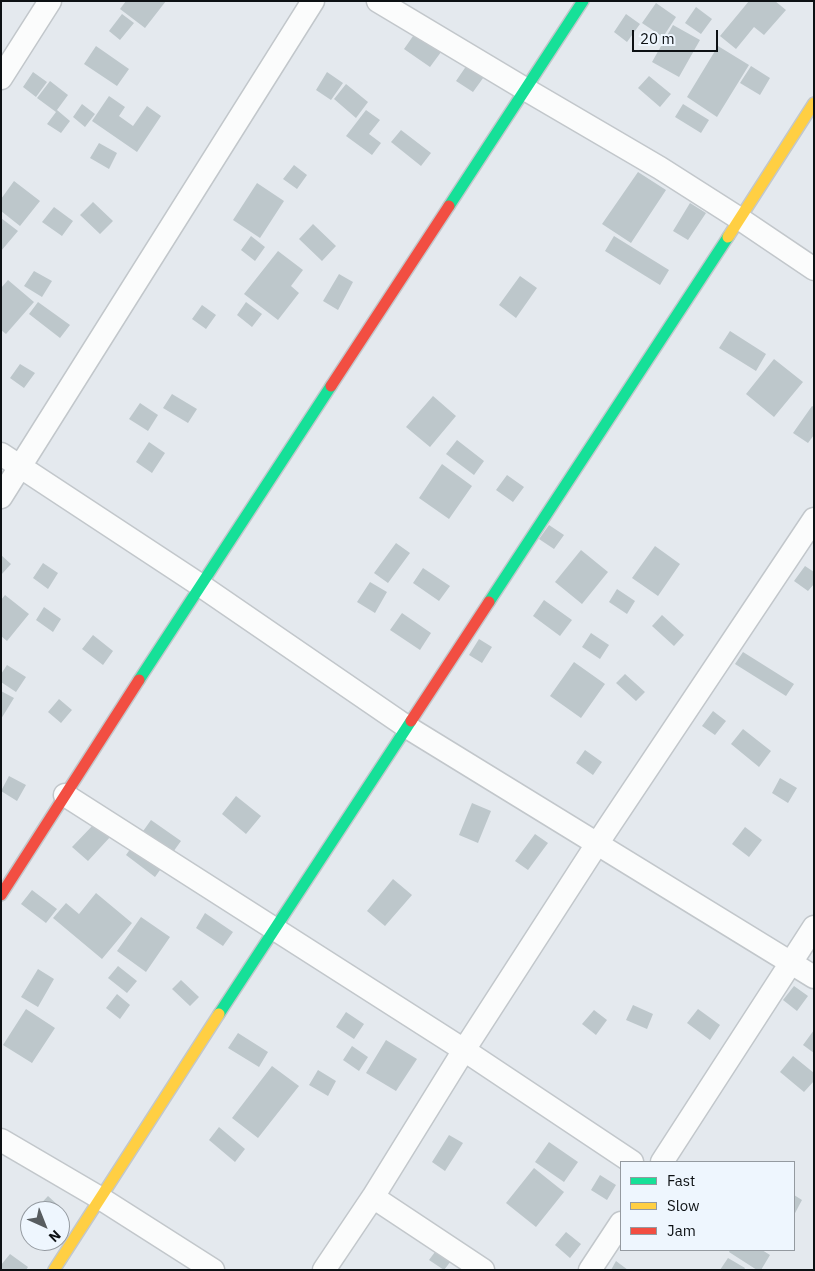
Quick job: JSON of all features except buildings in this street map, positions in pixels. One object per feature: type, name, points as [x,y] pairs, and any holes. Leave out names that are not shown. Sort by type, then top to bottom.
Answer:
[{"type":"street","points":[[1,78],[50,1]]},
{"type":"street","points":[[1,497],[313,1]]},
{"type":"street","points":[[378,1],[660,168],[814,269]]},
{"type":"street","points":[[1,895],[200,586],[583,1]]},
{"type":"street","points":[[54,1270],[814,103]]},
{"type":"street","points":[[1,454],[407,726],[814,977]]},
{"type":"street","points":[[324,1270],[373,1198],[464,1050],[597,844],[814,519]]},
{"type":"street","points":[[65,794],[464,1050],[630,1161]]},
{"type":"street","points":[[663,1161],[814,927]]},
{"type":"street","points":[[1,1140],[100,1198],[213,1270]]},
{"type":"street","points":[[373,1198],[483,1270]]},
{"type":"street","points":[[590,1270],[620,1225]]},
{"type":"traffic: fast","points":[[449,206],[583,1]]},
{"type":"traffic: fast","points":[[489,602],[728,237]]},
{"type":"traffic: fast","points":[[139,680],[331,386]]},
{"type":"traffic: fast","points":[[219,1014],[411,721]]},
{"type":"traffic: slow","points":[[728,237],[814,103]]},
{"type":"traffic: slow","points":[[54,1270],[219,1014]]},
{"type":"traffic: jam","points":[[331,386],[449,206]]},
{"type":"traffic: jam","points":[[411,721],[489,602]]},
{"type":"traffic: jam","points":[[1,895],[139,680]]}]
